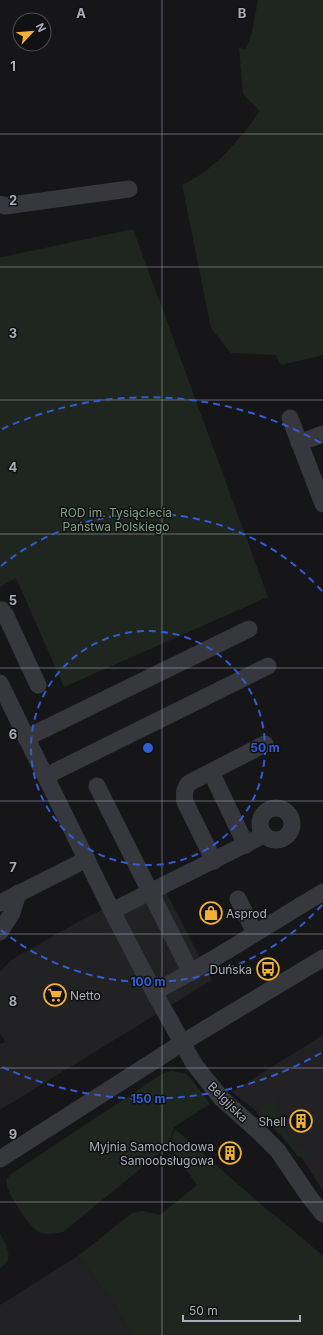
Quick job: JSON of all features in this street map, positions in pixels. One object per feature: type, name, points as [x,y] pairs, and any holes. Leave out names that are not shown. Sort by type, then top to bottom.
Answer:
[{"type":"street","points":[[0,204],[5,206],[129,189]]},
{"type":"street","points":[[290,418],[323,504]]},
{"type":"street","points":[[299,443],[323,434]]},
{"type":"street","points":[[0,610],[2,610],[6,616],[38,685]]},
{"type":"street","points":[[26,738],[249,629]]},
{"type":"street","points":[[46,776],[268,666]]},
{"type":"street","name":"Belgijska","points":[[0,682],[26,738],[87,858],[112,911],[154,992],[194,1064],[228,1106],[259,1132],[278,1151],[310,1198],[323,1214]]},
{"type":"street","points":[[214,861],[185,802],[185,788],[189,783],[265,744]]},
{"type":"street","points":[[211,772],[244,839]]},
{"type":"street","points":[[97,786],[191,973]]},
{"type":"street","points":[[112,911],[214,861],[244,839],[262,830]]},
{"type":"street","points":[[0,903],[87,858]]},
{"type":"street","points":[[154,992],[191,973],[323,892]]},
{"type":"street","points":[[0,932],[12,913],[18,893]]},
{"type":"street","points":[[238,899],[254,933]]},
{"type":"street","points":[[0,1159],[182,1042],[323,958]]},
{"type":"shaded area","points":[[160,881],[212,980],[0,1110],[0,1044],[5,1042],[0,1033],[0,972],[11,960],[78,922]]},
{"type":"shaded area","points":[[323,1035],[322,1189],[303,1160],[275,1126],[232,1092]]},
{"type":"shaded area","points":[[78,1256],[113,1303],[132,1335],[0,1335],[0,1305]]},
{"type":"green space","points":[[258,0],[323,0],[323,355],[281,365],[276,355],[231,353],[211,328],[182,185],[205,172],[226,153],[260,111],[243,94],[239,47],[246,49],[252,32]]},
{"type":"green space","name":"ROD im. Tysiąclecia Państwa Polskiego","points":[[133,229],[268,597],[64,687],[16,578],[0,587],[0,257]]},
{"type":"green space","points":[[171,1071],[185,1073],[210,1104],[174,1127],[167,1147],[63,1232],[46,1234],[37,1231],[32,1227],[17,1206],[8,1188],[6,1180],[11,1174],[162,1074]]},
{"type":"green space","points":[[275,1098],[277,1099],[275,1109],[277,1118],[293,1145],[299,1149],[310,1150],[306,1155],[298,1157],[279,1134],[257,1114],[261,1106]]},
{"type":"green space","points":[[175,1129],[265,1208],[323,1256],[323,1335],[132,1335],[113,1303],[78,1256],[132,1213],[143,1211],[160,1215],[197,1185],[169,1146]]},
{"type":"green space","points":[[0,1234],[7,1248],[8,1256],[5,1264],[0,1268]]},
{"type":"place","name":"Asprod","points":[[211,913]]},
{"type":"place","name":"Duńska","points":[[268,969]]},
{"type":"place","name":"Netto","points":[[55,995]]},
{"type":"place","name":"Shell","points":[[301,1121]]},
{"type":"place","name":"Myjnia Samochodowa Samoobsługowa","points":[[230,1153]]}]
